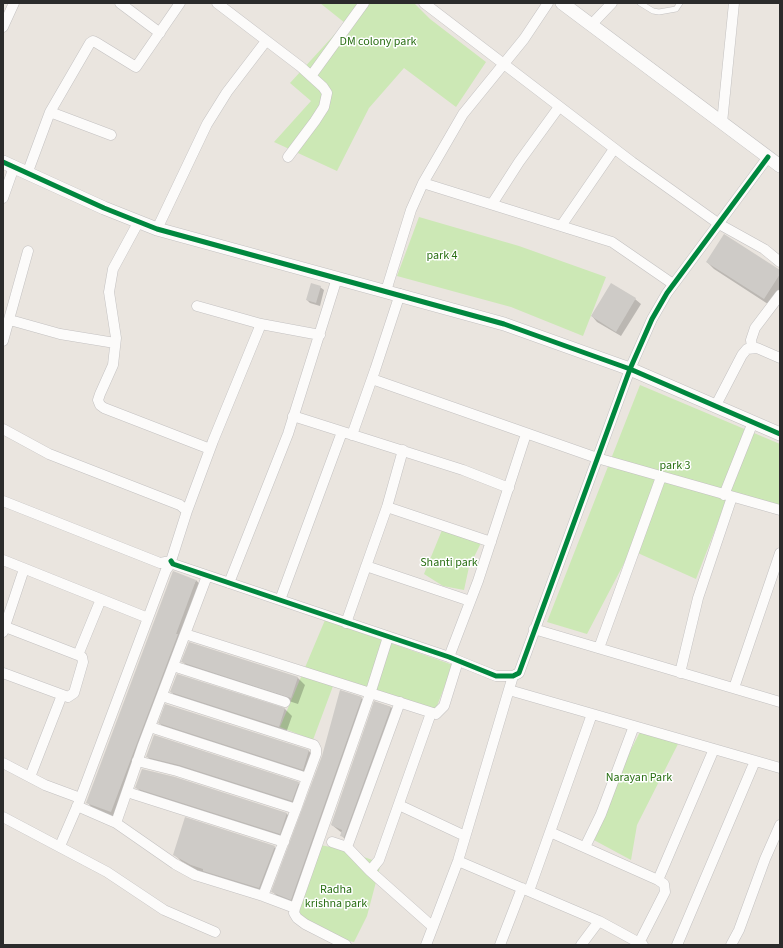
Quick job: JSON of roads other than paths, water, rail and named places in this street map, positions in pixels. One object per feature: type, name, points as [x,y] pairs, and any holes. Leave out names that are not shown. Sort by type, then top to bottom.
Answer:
[{"type":"street","points":[[3,26],[14,3]]},
{"type":"street","points":[[120,3],[160,32]]},
{"type":"street","points":[[27,174],[50,112],[90,43],[93,41],[97,43],[136,67],[180,3]]},
{"type":"street","points":[[217,3],[311,76],[327,93],[327,99],[315,122],[288,158]]},
{"type":"street","points":[[311,76],[364,3]]},
{"type":"street","points":[[424,3],[502,65],[614,149],[719,224],[764,249],[780,262]]},
{"type":"street","points":[[386,291],[411,210],[423,183],[464,114],[524,39],[548,3]]},
{"type":"street","points":[[562,3],[780,166]]},
{"type":"street","points":[[592,25],[612,3]]},
{"type":"street","points":[[722,123],[734,3]]},
{"type":"street","points":[[157,229],[207,124],[227,92],[266,41]]},
{"type":"street","points":[[492,204],[519,162],[559,107]]},
{"type":"street","points":[[50,112],[111,135]]},
{"type":"street","points":[[561,226],[614,149]]},
{"type":"street","points":[[3,501],[160,563],[171,562],[207,576],[453,659],[496,676],[513,676],[519,673],[522,667],[534,629],[630,369],[652,320],[673,284],[768,157]]},
{"type":"street","points":[[3,198],[9,164],[27,174],[157,229],[400,294],[504,324],[630,369],[780,434]]},
{"type":"street","points":[[423,183],[612,242],[673,284]]},
{"type":"street","points":[[139,222],[113,268],[109,292],[115,343],[113,365],[98,400],[100,405],[104,408],[210,449]]},
{"type":"street","points":[[3,341],[28,251]]},
{"type":"street","points":[[229,583],[293,416],[337,278]]},
{"type":"street","points":[[280,600],[347,433],[372,379],[400,294]]},
{"type":"street","points":[[752,347],[750,340],[755,328],[780,295]]},
{"type":"street","points":[[197,306],[261,324],[320,335]]},
{"type":"street","points":[[10,320],[60,334],[115,343]]},
{"type":"street","points":[[60,846],[166,570],[171,562],[186,511],[261,324]]},
{"type":"street","points":[[716,405],[742,355],[747,349],[752,347],[780,358]]},
{"type":"street","points":[[372,379],[597,458],[780,510]]},
{"type":"street","points":[[293,416],[403,450],[463,470],[509,488]]},
{"type":"street","points":[[680,672],[698,598],[728,496],[753,422]]},
{"type":"street","points":[[3,429],[49,454],[180,505],[186,511]]},
{"type":"street","points":[[185,634],[436,714],[444,706],[453,659],[470,601],[526,434]]},
{"type":"street","points":[[346,623],[387,507],[403,450]]},
{"type":"street","points":[[600,648],[661,477]]},
{"type":"street","points":[[387,507],[491,542]]},
{"type":"street","points":[[734,688],[780,553]]},
{"type":"street","points":[[3,560],[148,618]]},
{"type":"street","points":[[366,566],[470,601]]},
{"type":"street","points":[[3,673],[68,697],[74,693],[83,662],[82,657],[78,655],[4,628],[24,569]]},
{"type":"street","points":[[116,823],[137,761],[207,576]]},
{"type":"street","points":[[78,655],[101,599]]},
{"type":"street","points":[[534,629],[780,702]]},
{"type":"street","points":[[346,945],[305,924],[297,918],[294,913],[294,908],[370,694],[388,637]]},
{"type":"street","points":[[173,666],[285,702]]},
{"type":"street","points":[[426,945],[458,861],[513,676]]},
{"type":"street","points":[[509,690],[780,768]]},
{"type":"street","points":[[30,778],[62,695]]},
{"type":"street","points":[[162,696],[314,745],[316,754],[308,778],[263,896]]},
{"type":"street","points":[[347,847],[400,702]]},
{"type":"street","points":[[370,871],[379,860],[431,713]]},
{"type":"street","points":[[500,945],[550,832],[592,714]]},
{"type":"street","points":[[585,847],[601,814],[634,726]]},
{"type":"street","points":[[150,727],[308,778]]},
{"type":"street","points":[[658,880],[714,749]]},
{"type":"street","points":[[137,761],[176,771],[296,809]]},
{"type":"street","points":[[677,945],[755,761]]},
{"type":"street","points":[[3,763],[106,817],[175,864],[195,875],[263,896],[294,908]]},
{"type":"street","points":[[127,792],[284,842]]},
{"type":"street","points":[[399,805],[465,836]]},
{"type":"street","points":[[3,817],[107,872],[164,910],[216,932]]},
{"type":"street","points":[[731,945],[739,930],[765,859],[780,825]]},
{"type":"street","points":[[458,861],[599,921],[635,943],[664,892],[664,884],[550,832]]},
{"type":"street","points":[[332,842],[347,847],[370,871],[433,927]]},
{"type":"street","points":[[581,945],[599,921]]},
{"type":"lane","points":[[640,3],[653,11],[659,12],[676,9],[680,3]]},
{"type":"park label","name":"DM colony park","points":[[378,42]]},
{"type":"park label","name":"park 4","points":[[442,256]]},
{"type":"park label","name":"park 3","points":[[675,466]]},
{"type":"park label","name":"Shanti park","points":[[449,563]]},
{"type":"park label","name":"Narayan Park","points":[[639,778]]},
{"type":"park label","name":"Radha krishna park","points":[[336,897]]}]
